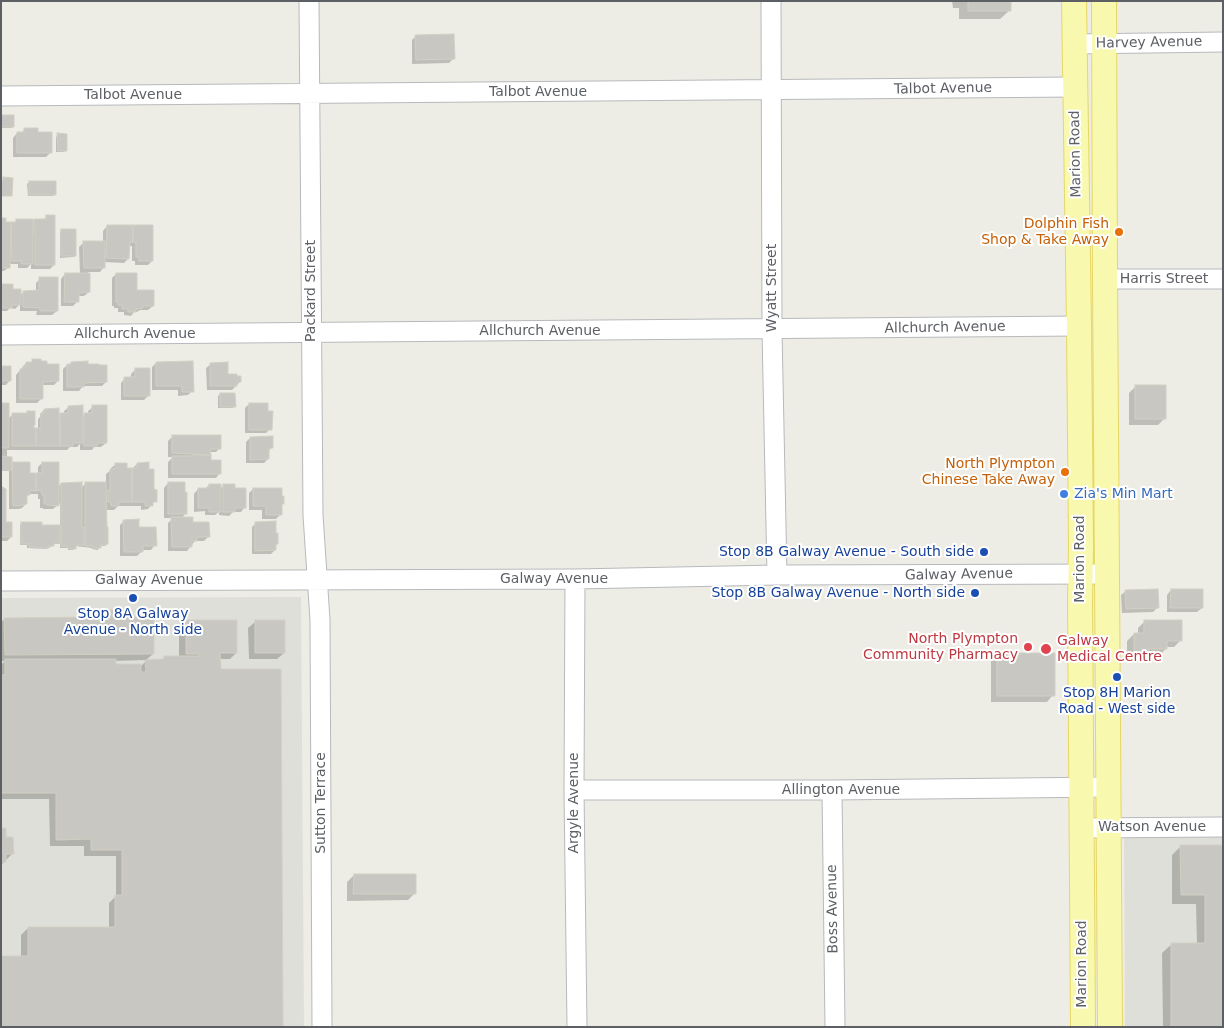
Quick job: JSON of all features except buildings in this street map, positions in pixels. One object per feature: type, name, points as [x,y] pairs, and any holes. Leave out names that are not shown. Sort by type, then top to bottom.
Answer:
[{"type":"main road","name":"Marion Road","points":[[1074,1],[1079,326],[1083,1027]]},
{"type":"main road","name":"Marion Road","points":[[1104,1],[1110,1027]]},
{"type":"street","name":"Packard Street","points":[[309,1],[313,515],[316,580]]},
{"type":"street","name":"Wyatt Street","points":[[771,1],[772,330],[777,576]]},
{"type":"street","name":"Harvey Avenue","points":[[1075,44],[1223,42]]},
{"type":"street","name":"Talbot Avenue","points":[[1,96],[1075,88]]},
{"type":"street","name":"Harris Street","points":[[1105,279],[1223,279]]},
{"type":"street","name":"Allchurch Avenue","points":[[1,335],[1079,326]]},
{"type":"street","name":"Galway Avenue","points":[[1,581],[575,579],[1107,574]]},
{"type":"street","name":"Argyle Avenue","points":[[575,579],[574,790],[577,1027]]},
{"type":"street","name":"Sutton Terrace","points":[[316,580],[320,620],[322,1027]]},
{"type":"street","name":"Allington Avenue","points":[[574,790],[1109,787]]},
{"type":"street","name":"Boss Avenue","points":[[832,790],[835,1027]]},
{"type":"street","name":"Watson Avenue","points":[[1081,828],[1223,827]]},
{"type":"shaded area","points":[[301,597],[304,1027],[1,1027],[1,598]]},
{"type":"shaded area","points":[[1223,834],[1223,1027],[1125,1027],[1124,835]]},
{"type":"place","name":"Dolphin Fish Shop & Take Away","points":[[1119,232]]},
{"type":"place","name":"North Plympton Chinese Take Away","points":[[1065,472]]},
{"type":"place","name":"Zia's Min Mart","points":[[1064,494]]},
{"type":"place","name":"Stop 8B Galway Avenue - South side","points":[[984,552]]},
{"type":"place","name":"Stop 8B Galway Avenue - North side","points":[[975,593]]},
{"type":"place","name":"Stop 8A Galway Avenue - North side","points":[[133,598]]},
{"type":"place","name":"North Plympton Community Pharmacy","points":[[1028,647]]},
{"type":"place","name":"Galway Medical Centre","points":[[1046,649]]},
{"type":"place","name":"Stop 8H Marion Road - West side","points":[[1117,677]]}]
